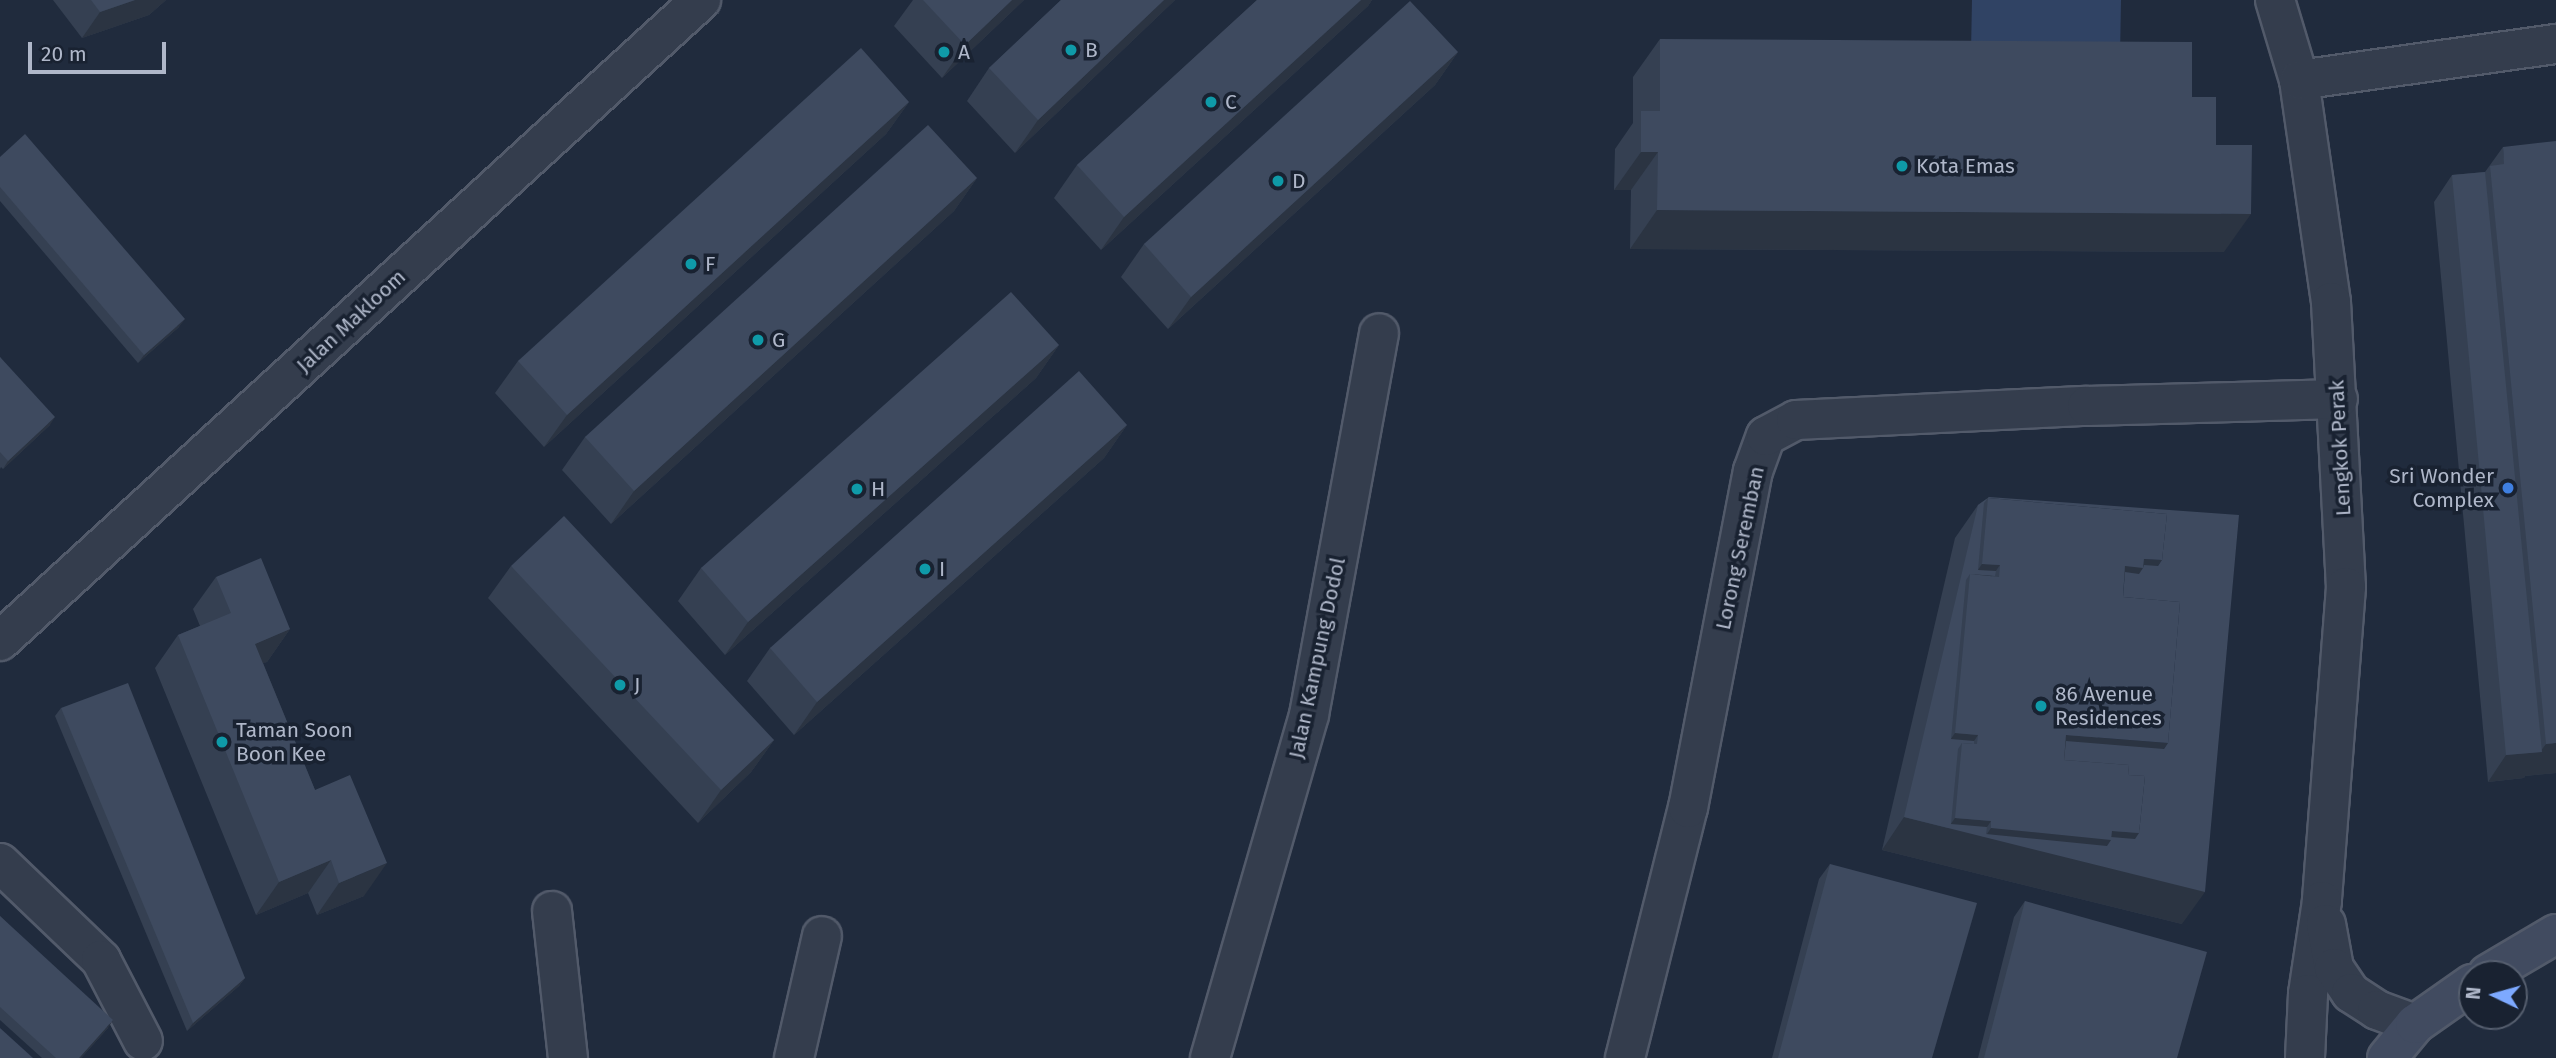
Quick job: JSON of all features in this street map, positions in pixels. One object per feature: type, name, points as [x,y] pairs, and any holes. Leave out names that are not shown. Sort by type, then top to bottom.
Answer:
[{"type":"street","name":"Jalan Makloom","points":[[0,640],[701,0]]},
{"type":"street","name":"Lengkok Perak","points":[[2275,0],[2299,80],[2331,302],[2346,587],[2322,901],[2308,994],[2305,1058]]},
{"type":"street","points":[[2299,80],[2556,44]]},
{"type":"street","name":"Jalan Kampung Dodol","points":[[1210,1058],[1309,715],[1379,333]]},
{"type":"street","name":"Lorong Seremban","points":[[1625,1058],[1688,807],[1753,471],[1766,436],[1796,420],[2087,406],[2338,399]]},
{"type":"street","points":[[0,863],[101,960],[143,1041]]},
{"type":"street","name":"Lengkok Perak","points":[[2322,901],[2334,968],[2351,993],[2377,1010],[2415,1024]]},
{"type":"street","points":[[552,911],[568,1058]]},
{"type":"street","points":[[2511,960],[2556,934]]},
{"type":"street","points":[[794,1058],[822,936]]},
{"type":"street","points":[[2387,1058],[2415,1024],[2458,994]]},
{"type":"water","points":[[1972,0],[2121,0],[2120,56],[1971,52]]},
{"type":"building","points":[[91,0],[135,0],[100,12]]},
{"type":"building","points":[[923,0],[1012,0],[965,45]]},
{"type":"building","name":"B","points":[[1061,0],[1164,0],[1038,120],[989,68]]},
{"type":"building","name":"C","points":[[1257,0],[1361,0],[1124,217],[1077,165]]},
{"type":"building","name":"D","points":[[1410,1],[1458,52],[1191,297],[1144,244]]},
{"type":"building","name":"Kota Emas","points":[[1660,39],[2192,42],[2192,97],[2216,97],[2216,145],[2252,145],[2251,214],[1657,210],[1658,152],[1641,152],[1641,111],[1660,111]]},
{"type":"building","name":"F","points":[[861,48],[909,102],[567,415],[518,361]]},
{"type":"building","name":"G","points":[[928,125],[977,178],[634,491],[585,437]]},
{"type":"building","points":[[25,134],[185,319],[144,355],[0,187],[0,157]]},
{"type":"building","points":[[2556,141],[2556,743],[2546,744],[2490,166],[2504,164],[2503,147]]},
{"type":"building","points":[[2485,172],[2542,752],[2506,755],[2452,175]]},
{"type":"building","name":"H","points":[[1011,292],[1059,345],[748,622],[701,568]]},
{"type":"building","points":[[0,357],[55,417],[8,461],[0,452]]},
{"type":"building","name":"I","points":[[1079,371],[1127,425],[817,702],[770,648]]},
{"type":"building","points":[[1989,497],[2239,515],[2205,892],[1904,817],[1978,505]],"holes":[[[1988,498],[2167,514],[2162,560],[2158,566],[2144,565],[2139,574],[2125,572],[2123,597],[2180,602],[2168,743],[2164,749],[2066,741],[2064,760],[2129,765],[2128,775],[2145,776],[2139,833],[2135,839],[2111,837],[2107,846],[1986,834],[1987,827],[1951,824],[1958,749],[1962,743],[1974,744],[1974,741],[1951,739],[1966,580],[1970,574],[1995,576],[1996,571],[1978,570],[1984,503]]]},
{"type":"building","name":"86 Avenue Residences","points":[[1988,498],[2167,514],[2162,560],[2144,559],[2143,568],[2125,566],[2123,597],[2180,602],[2168,743],[2066,735],[2064,760],[2129,765],[2128,775],[2145,776],[2139,833],[2112,831],[2111,840],[1991,828],[1991,821],[1955,818],[1962,743],[1977,744],[1978,735],[1955,733],[1970,574],[1999,577],[2000,565],[1982,564]]},
{"type":"building","points":[[564,516],[774,740],[721,790],[511,566]]},
{"type":"building","points":[[261,558],[290,629],[255,644],[315,790],[350,775],[387,863],[339,883],[331,860],[279,882],[178,635],[231,613],[216,577]]},
{"type":"building","points":[[128,683],[245,978],[193,1023],[61,708]]},
{"type":"building","points":[[1830,864],[1977,903],[1932,1058],[1778,1058]]},
{"type":"building","points":[[2025,901],[2207,952],[2177,1058],[1984,1058]]},
{"type":"building","points":[[0,916],[113,1020],[79,1058],[56,1058],[0,1007]]},
{"type":"building","points":[[0,1028],[33,1058],[0,1058]]},
{"type":"place","name":"B","points":[[1071,50]]},
{"type":"place","name":"A","points":[[944,52]]},
{"type":"place","name":"C","points":[[1211,102]]},
{"type":"place","name":"Kota Emas","points":[[1902,166]]},
{"type":"place","name":"D","points":[[1278,181]]},
{"type":"place","name":"F","points":[[691,264]]},
{"type":"place","name":"G","points":[[758,340]]},
{"type":"place","name":"Sri Wonder Complex","points":[[2508,488]]},
{"type":"place","name":"H","points":[[857,489]]},
{"type":"place","name":"I","points":[[925,569]]},
{"type":"place","name":"J","points":[[620,685]]},
{"type":"place","name":"86 Avenue Residences","points":[[2041,706]]},
{"type":"place","name":"Taman Soon Boon Kee","points":[[222,742]]}]
